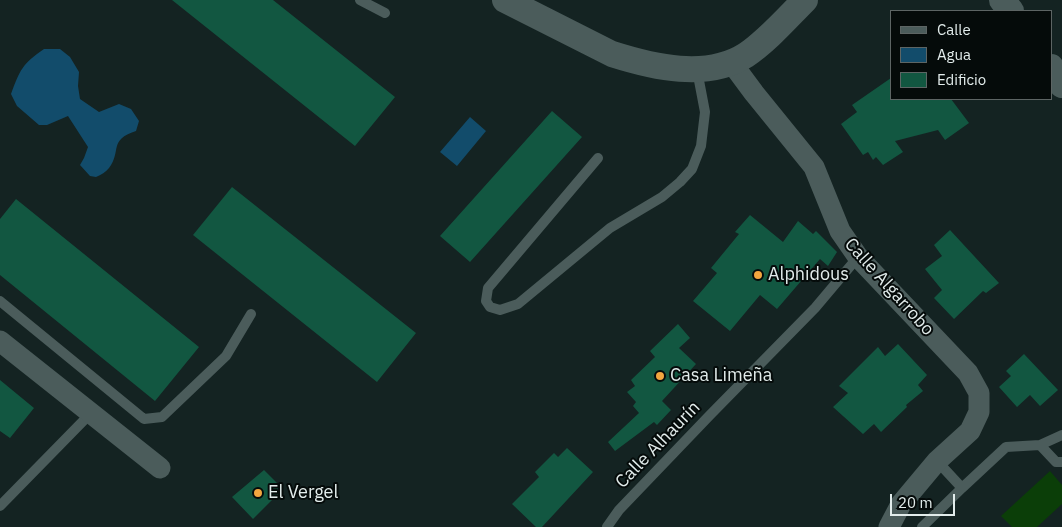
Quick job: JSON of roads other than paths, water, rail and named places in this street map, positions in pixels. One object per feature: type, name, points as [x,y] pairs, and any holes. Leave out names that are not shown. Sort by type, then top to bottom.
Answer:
[{"type":"street","points":[[505,0],[612,54],[653,65],[697,69],[718,66],[746,55],[760,44],[805,0]]},
{"type":"street","points":[[1002,0],[1010,10]]},
{"type":"street","name":"Calle Algarrobo","points":[[731,62],[814,167],[840,231],[858,257],[968,373],[979,393],[979,412],[970,431],[937,461],[901,504],[889,527]]},
{"type":"street","points":[[1052,69],[1062,85]]},
{"type":"street","points":[[0,341],[160,468]]},
{"type":"lane","points":[[360,0],[385,13]]},
{"type":"lane","points":[[598,158],[488,288],[486,301],[490,306],[500,310],[518,304],[610,228],[662,197],[692,169],[701,146],[705,112],[697,69]]},
{"type":"lane","name":"Calle Alhaurín","points":[[607,527],[619,510],[815,308],[858,257]]},
{"type":"lane","points":[[0,301],[144,419],[162,417],[226,356],[251,314]]},
{"type":"lane","points":[[0,506],[91,413]]},
{"type":"lane","points":[[929,524],[962,488],[1006,447],[1040,445],[1062,434]]},
{"type":"lane","points":[[1040,445],[1056,462],[1062,462]]},
{"type":"lane","points":[[937,461],[962,488]]},
{"type":"water","points":[[44,49],[60,49],[70,57],[79,72],[78,86],[80,99],[99,112],[119,104],[131,109],[139,121],[136,131],[127,134],[119,142],[113,162],[109,168],[96,177],[90,176],[80,165],[88,147],[68,116],[47,125],[39,125],[17,106],[11,94],[23,68]]},
{"type":"water","points":[[470,117],[486,131],[457,166],[440,152]]},
{"type":"place","name":"Alphidous","points":[[758,275]]},
{"type":"place","name":"Casa Limeña","points":[[660,376]]},
{"type":"place","name":"El Vergel","points":[[258,493]]}]
